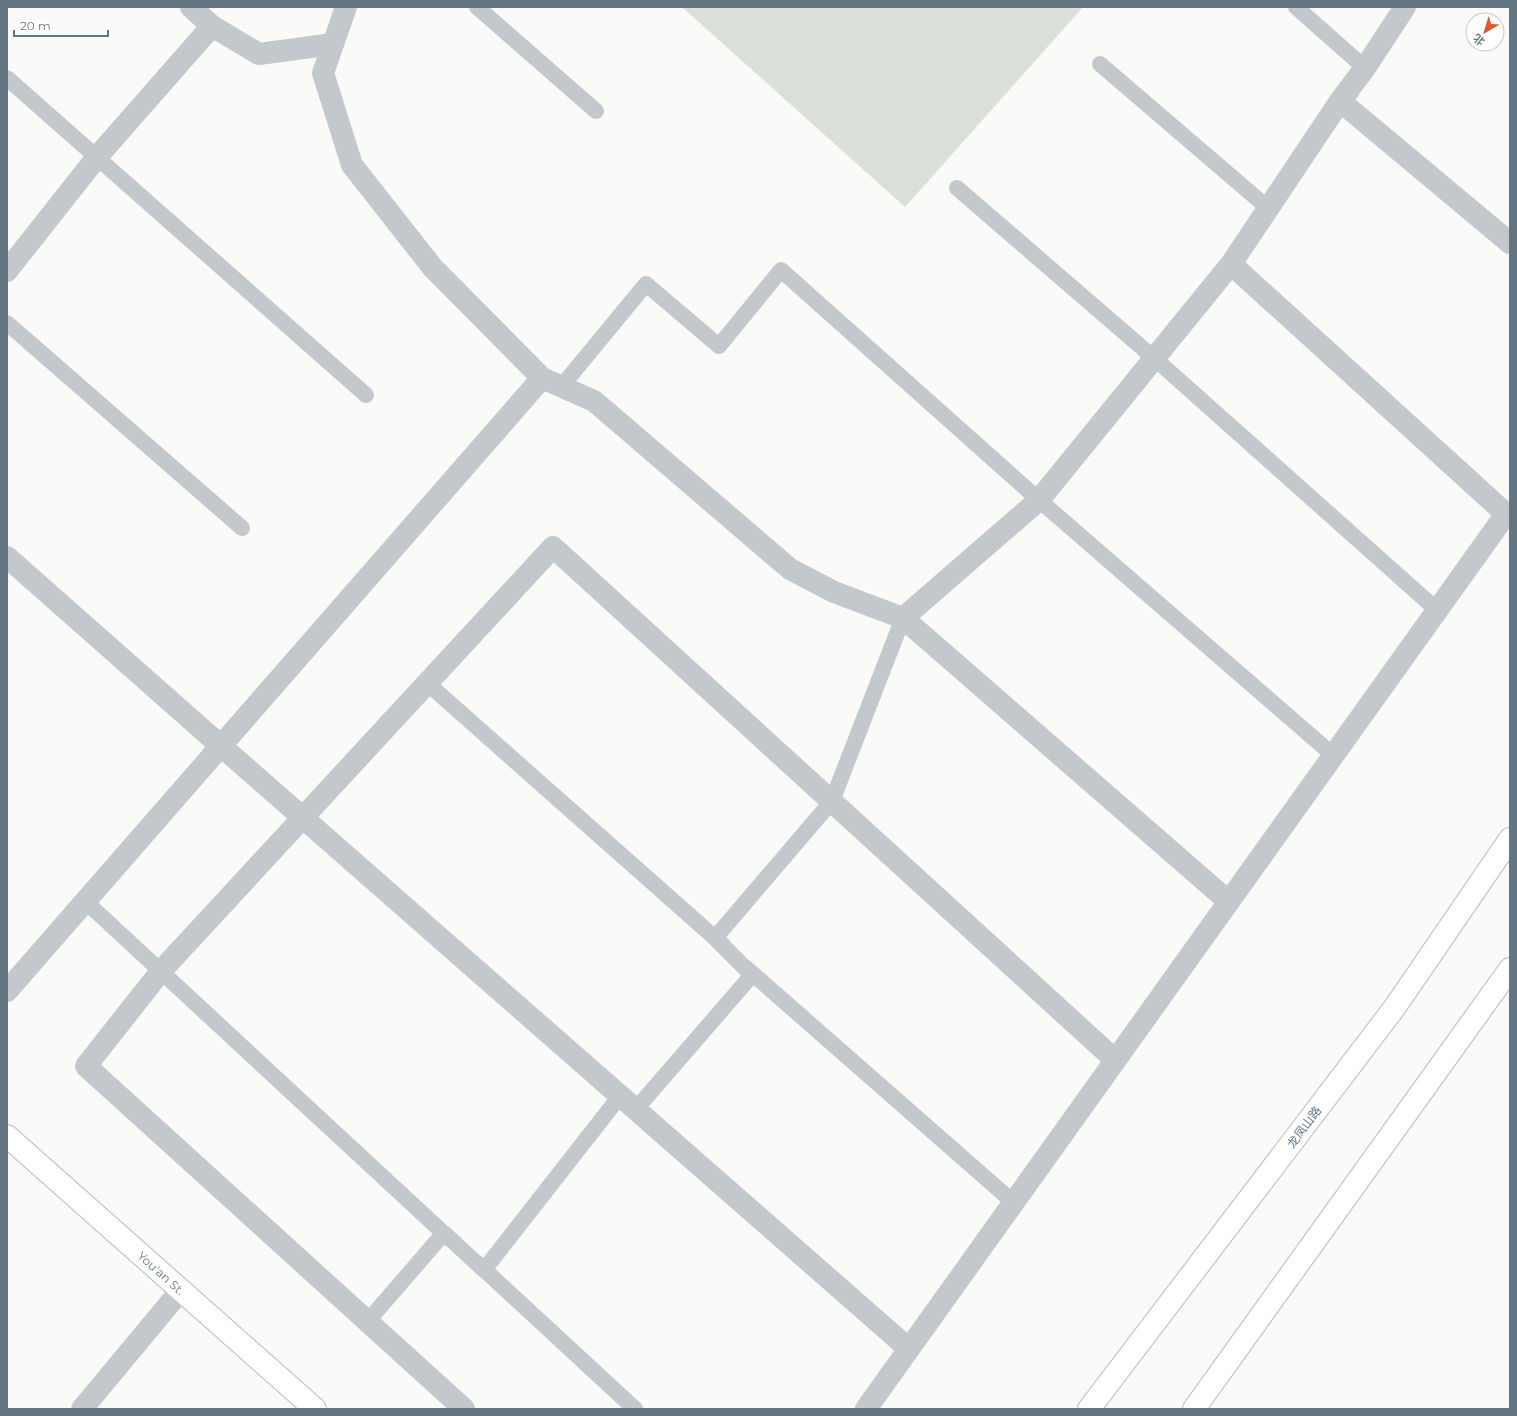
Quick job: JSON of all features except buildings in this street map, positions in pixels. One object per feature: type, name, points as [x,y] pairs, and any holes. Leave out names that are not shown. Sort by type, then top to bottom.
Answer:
[{"type":"main road","name":"龙凤山路","points":[[1089,1409],[1395,1007],[1510,839]]},
{"type":"main road","points":[[1194,1409],[1510,969]]},
{"type":"main road","name":"You'an St.","points":[[7,1136],[315,1409]]},
{"type":"street","points":[[191,7],[212,26],[259,54],[333,44]]},
{"type":"street","points":[[346,7],[323,73],[352,166],[433,268],[542,378],[594,401],[790,570],[834,592],[903,618],[1228,901]]},
{"type":"street","points":[[903,618],[1039,500],[1231,264],[1405,7]]},
{"type":"street","points":[[7,271],[97,157],[212,26]]},
{"type":"street","points":[[1340,101],[1510,243]]},
{"type":"street","points":[[866,1409],[1506,514],[1231,264]]},
{"type":"street","points":[[7,991],[542,378]]},
{"type":"street","points":[[464,1409],[86,1066],[161,971],[553,547],[1115,1060]]},
{"type":"street","points":[[7,558],[908,1349]]},
{"type":"street","points":[[82,1409],[181,1290]]},
{"type":"lane","points":[[477,7],[596,111]]},
{"type":"lane","points":[[1296,7],[1365,68]]},
{"type":"lane","points":[[1100,64],[1268,208]]},
{"type":"lane","points":[[7,78],[366,395]]},
{"type":"lane","points":[[957,188],[1154,358],[1437,610]]},
{"type":"lane","points":[[561,387],[646,284],[718,346],[781,270],[1039,500],[1333,755]]},
{"type":"lane","points":[[7,323],[242,528]]},
{"type":"lane","points":[[715,938],[832,801],[903,618]]},
{"type":"lane","points":[[427,683],[715,938],[752,975],[1013,1202]]},
{"type":"lane","points":[[85,901],[635,1409]]},
{"type":"lane","points":[[484,1270],[628,1102],[752,975]]},
{"type":"lane","points":[[368,1322],[444,1233]]},
{"type":"shaded area","points":[[682,7],[1083,7],[905,207]]}]
